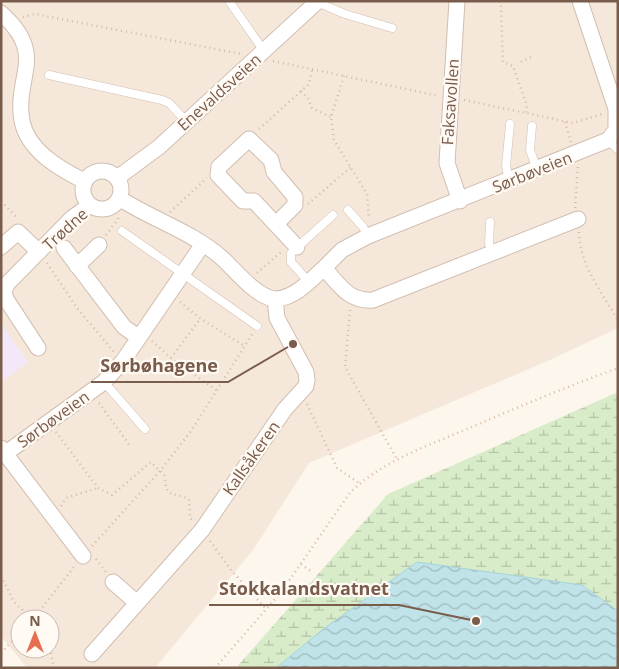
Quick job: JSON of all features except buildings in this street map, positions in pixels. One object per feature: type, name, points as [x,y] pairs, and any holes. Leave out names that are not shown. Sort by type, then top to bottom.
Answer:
[{"type":"street","name":"Faksavollen","points":[[457,1],[447,163],[460,201]]},
{"type":"street","name":"Sørbøveien","points":[[276,299],[297,292],[342,250],[368,236],[537,169],[576,155],[613,145],[616,130],[616,109],[580,1]]},
{"type":"street","name":"Enevaldsveien","points":[[117,178],[152,152],[318,2]]},
{"type":"street","points":[[1,13],[18,33],[25,48],[27,71],[21,98],[22,122],[28,136],[46,158],[84,181]]},
{"type":"street","points":[[276,224],[295,205],[295,197],[274,172],[271,160],[249,139],[219,167],[218,175],[243,201],[254,201],[295,244]]},
{"type":"street","points":[[100,170],[107,171],[117,178],[121,188],[119,198],[115,204],[103,209],[90,205],[84,197],[84,181],[94,172],[100,170]]},
{"type":"street","points":[[119,198],[136,209],[204,244],[264,295],[276,299],[278,318],[306,372],[307,380],[301,392]]},
{"type":"street","name":"Trødne","points":[[38,348],[6,300],[4,291],[8,283],[72,218],[90,205]]},
{"type":"street","points":[[324,268],[351,296],[361,301],[373,300],[494,254],[578,219]]},
{"type":"street","name":"Trødne","points":[[1,247],[18,232],[39,252]]},
{"type":"street","name":"Sørbøveien","points":[[86,553],[49,512],[3,451],[49,422],[104,382],[123,361],[204,244]]},
{"type":"street","points":[[78,266],[99,245]]},
{"type":"street","points":[[64,248],[124,328],[138,337]]},
{"type":"street","name":"Kallsåkeren","points":[[92,654],[202,530],[285,408],[301,392]]},
{"type":"street","points":[[113,582],[137,604]]},
{"type":"lane","points":[[229,1],[261,54]]},
{"type":"lane","points":[[318,2],[344,14],[392,28]]},
{"type":"lane","points":[[49,75],[162,100],[170,103],[186,121]]},
{"type":"lane","points":[[509,181],[506,166],[510,124]]},
{"type":"lane","points":[[532,126],[530,150],[537,169]]},
{"type":"lane","points":[[348,210],[368,236]]},
{"type":"lane","points":[[309,282],[289,257],[295,244],[333,215]]},
{"type":"lane","points":[[490,222],[490,244],[494,254]]},
{"type":"lane","points":[[122,231],[256,326]]},
{"type":"lane","points":[[104,382],[144,430]]},
{"type":"path","points":[[499,1],[501,7],[503,62],[513,66],[527,106],[526,114]]},
{"type":"path","points":[[20,17],[34,14],[261,54],[312,70],[565,122],[573,123],[606,112]]},
{"type":"path","points":[[521,62],[531,57]]},
{"type":"path","points":[[249,139],[309,84],[312,70]]},
{"type":"path","points":[[344,76],[331,118],[334,140],[368,194],[368,236]]},
{"type":"path","points":[[301,91],[308,98],[312,108],[331,118]]},
{"type":"path","points":[[565,122],[579,162],[574,208],[578,219],[580,250],[587,269],[618,320]]},
{"type":"path","points":[[167,214],[219,167]]},
{"type":"path","points":[[301,210],[351,167]]},
{"type":"path","points":[[1,201],[24,225]]},
{"type":"path","points":[[99,245],[118,219],[119,214]]},
{"type":"path","points":[[247,282],[295,244]]},
{"type":"path","points":[[351,296],[345,367],[398,461]]},
{"type":"path","points":[[176,298],[201,319],[246,347]]},
{"type":"path","points":[[171,358],[201,319]]},
{"type":"path","points":[[41,609],[86,553],[160,471],[191,431],[246,347],[256,326]]},
{"type":"path","points":[[215,668],[302,564],[349,494],[359,483],[376,472],[448,437],[618,368]]},
{"type":"path","points":[[90,392],[131,447]]},
{"type":"path","points":[[301,392],[337,468],[359,483]]},
{"type":"path","points":[[49,422],[98,488],[112,495],[150,462],[164,476],[165,487],[169,493],[189,499],[190,518],[202,530],[231,570],[266,609]]},
{"type":"path","points":[[49,512],[60,508],[66,498],[98,488]]},
{"type":"path","points":[[86,553],[113,582]]},
{"type":"path","points":[[302,564],[312,572]]},
{"type":"path","points":[[1,576],[14,602],[22,609]]},
{"type":"path","points":[[1,652],[10,643]]},
{"type":"shaded area","points":[[1,1],[618,1],[618,328],[550,360],[309,463],[253,550],[155,668],[27,668],[20,659],[60,659],[60,609],[10,609],[10,647],[1,636]]},
{"type":"shaded area","points":[[1,324],[28,362],[1,382]]},
{"type":"green space","points":[[618,392],[618,611],[582,585],[322,630],[276,668],[236,668],[388,494]]},
{"type":"water","points":[[417,562],[582,585],[618,611],[618,668],[276,668],[322,630]]},
{"type":"place","name":"Sørbøhagene","points":[[293,344]]},
{"type":"place","name":"Stokkalandsvatnet","points":[[476,621]]}]
